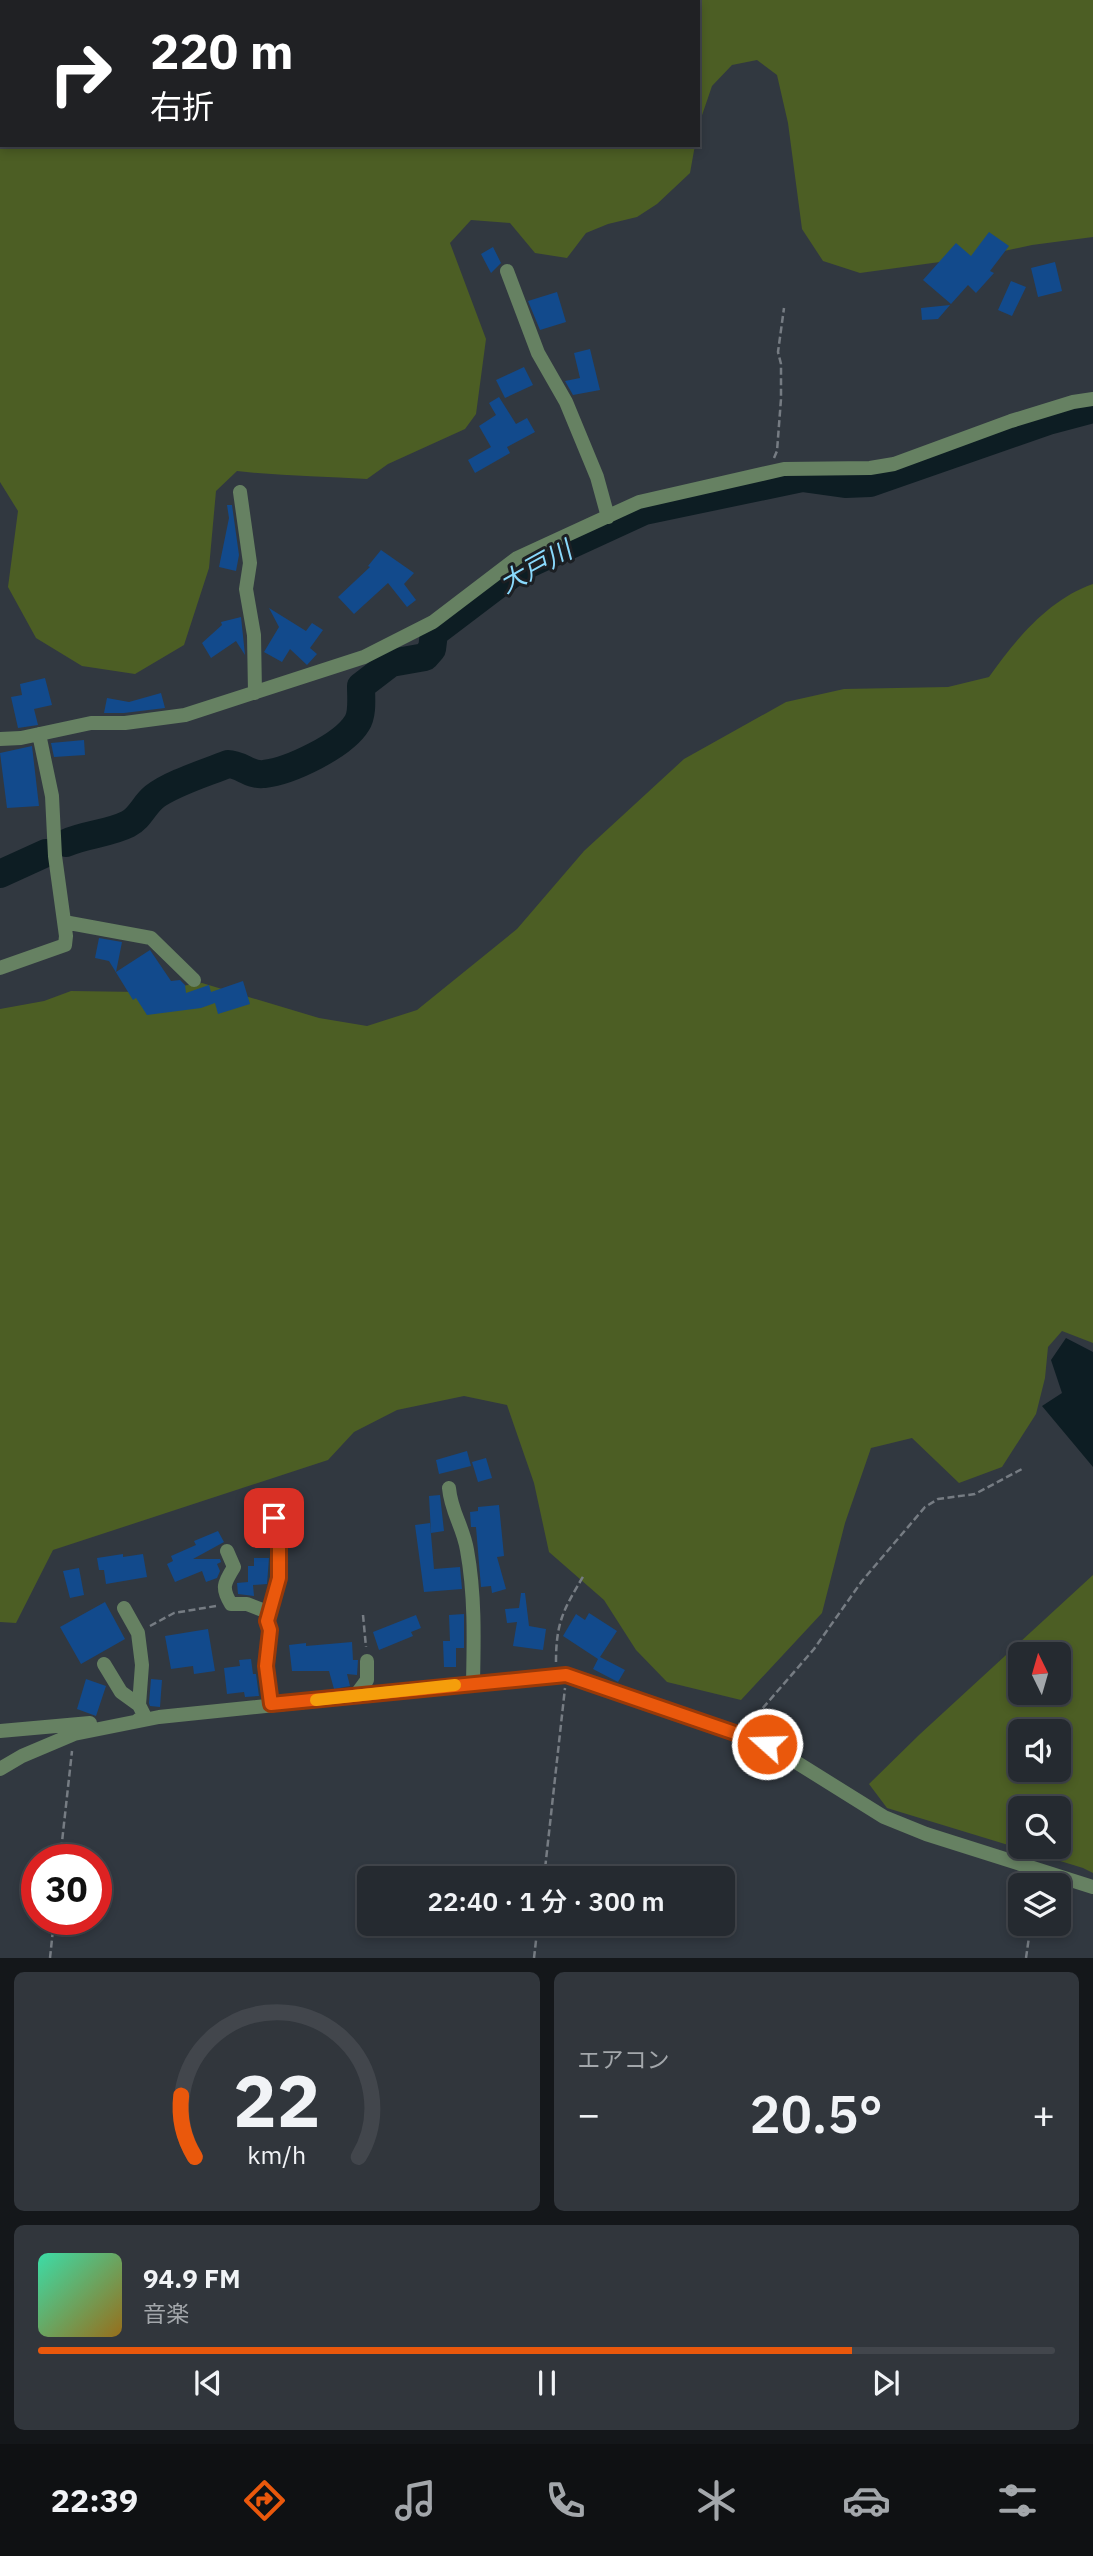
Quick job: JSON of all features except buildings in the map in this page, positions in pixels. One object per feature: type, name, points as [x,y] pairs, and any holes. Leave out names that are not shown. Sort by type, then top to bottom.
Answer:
[{"type":"street","points":[[507,271],[538,353],[566,402],[597,477],[608,517]]},
{"type":"street","points":[[0,739],[21,738],[91,723],[125,723],[185,715],[364,657],[433,622],[517,558],[639,502],[784,469],[870,468],[894,464],[1011,421],[1073,402],[1093,399]]},
{"type":"street","points":[[240,492],[250,563],[246,589],[254,635],[255,693]]},
{"type":"street","points":[[0,968],[65,945],[55,856],[52,796],[39,734]]},
{"type":"street","points":[[64,922],[150,938],[194,980]]},
{"type":"street","points":[[449,1488],[450,1506],[461,1524],[467,1549],[475,1617],[473,1683]]},
{"type":"street","points":[[267,1621],[279,1578],[279,1543],[274,1518]]},
{"type":"street","points":[[227,1551],[234,1567],[224,1583],[223,1592],[231,1604],[247,1604],[265,1611],[270,1630],[266,1666],[271,1704]]},
{"type":"street","points":[[124,1608],[138,1633],[142,1665],[139,1705]]},
{"type":"street","points":[[356,1695],[367,1680],[367,1661]]},
{"type":"street","points":[[104,1664],[121,1692],[139,1705],[146,1719]]},
{"type":"street","points":[[0,1731],[146,1719],[561,1675],[767,1744],[884,1817],[926,1834],[1093,1887]]},
{"type":"street","points":[[0,1769],[22,1756],[74,1734],[146,1719]]},
{"type":"path","points":[[768,472],[777,451],[781,399],[781,364],[778,352],[784,308]]},
{"type":"path","points":[[740,1735],[814,1648],[862,1581],[925,1507],[938,1499],[975,1494],[1022,1469]]},
{"type":"path","points":[[545,1866],[561,1675],[556,1643],[562,1612],[584,1575]]},
{"type":"path","points":[[138,1633],[174,1613],[231,1604]]},
{"type":"path","points":[[363,1615],[367,1661]]},
{"type":"path","points":[[62,1844],[74,1734]]},
{"type":"path","points":[[50,1958],[52,1935]]},
{"type":"path","points":[[534,1958],[537,1936]]},
{"type":"path","points":[[1026,1958],[1029,1936]]},
{"type":"green space","points":[[700,0],[1093,0],[1093,237],[860,273],[823,261],[802,229],[788,123],[777,75],[757,60],[732,65],[712,86],[700,121]]},
{"type":"green space","points":[[0,147],[695,147],[690,173],[657,204],[637,217],[586,233],[567,258],[535,253],[510,223],[471,220],[450,243],[486,339],[476,414],[465,429],[388,464],[367,479],[237,471],[216,491],[209,568],[184,645],[135,674],[82,666],[36,638],[8,587],[18,511],[0,482]]},
{"type":"green space","points":[[1093,584],[1093,1343],[1062,1331],[1048,1347],[1045,1378],[1036,1414],[1002,1467],[959,1483],[912,1438],[871,1448],[845,1523],[822,1613],[741,1700],[667,1682],[636,1650],[604,1600],[549,1552],[534,1483],[507,1405],[464,1396],[397,1410],[354,1432],[328,1460],[53,1550],[16,1623],[0,1622],[0,1009],[44,1001],[71,991],[140,992],[202,983],[319,1018],[367,1026],[417,1010],[517,929],[584,851],[684,759],[786,702],[844,689],[948,687],[989,677],[1034,622],[1062,600]]},
{"type":"green space","points":[[1093,1575],[1093,1873],[1054,1859],[1071,1859],[1071,1796],[1008,1796],[1008,1845],[887,1808],[869,1784],[1008,1653],[1008,1705],[1071,1705],[1071,1642],[1020,1642]]},
{"type":"shaded area","points":[[1066,1338],[1093,1352],[1093,1467],[1042,1406],[1062,1393],[1051,1360]]},
{"type":"waterway","name":"大戸川","points":[[66,843],[128,824],[161,792],[228,764],[264,774],[288,768],[315,756],[350,732],[359,719],[361,686],[391,663],[425,657],[432,649],[434,633],[520,568],[644,511],[802,478],[845,484],[870,483],[1048,421],[1093,409]]},
{"type":"waterway","name":"大戸川","points":[[0,874],[46,853]]},
{"type":"slow traffic","points":[[316,1700],[455,1685]]},
{"type":"route","points":[[274,1518],[279,1543],[279,1578],[267,1621],[270,1630],[266,1666],[271,1704],[566,1675],[767,1744]]}]
